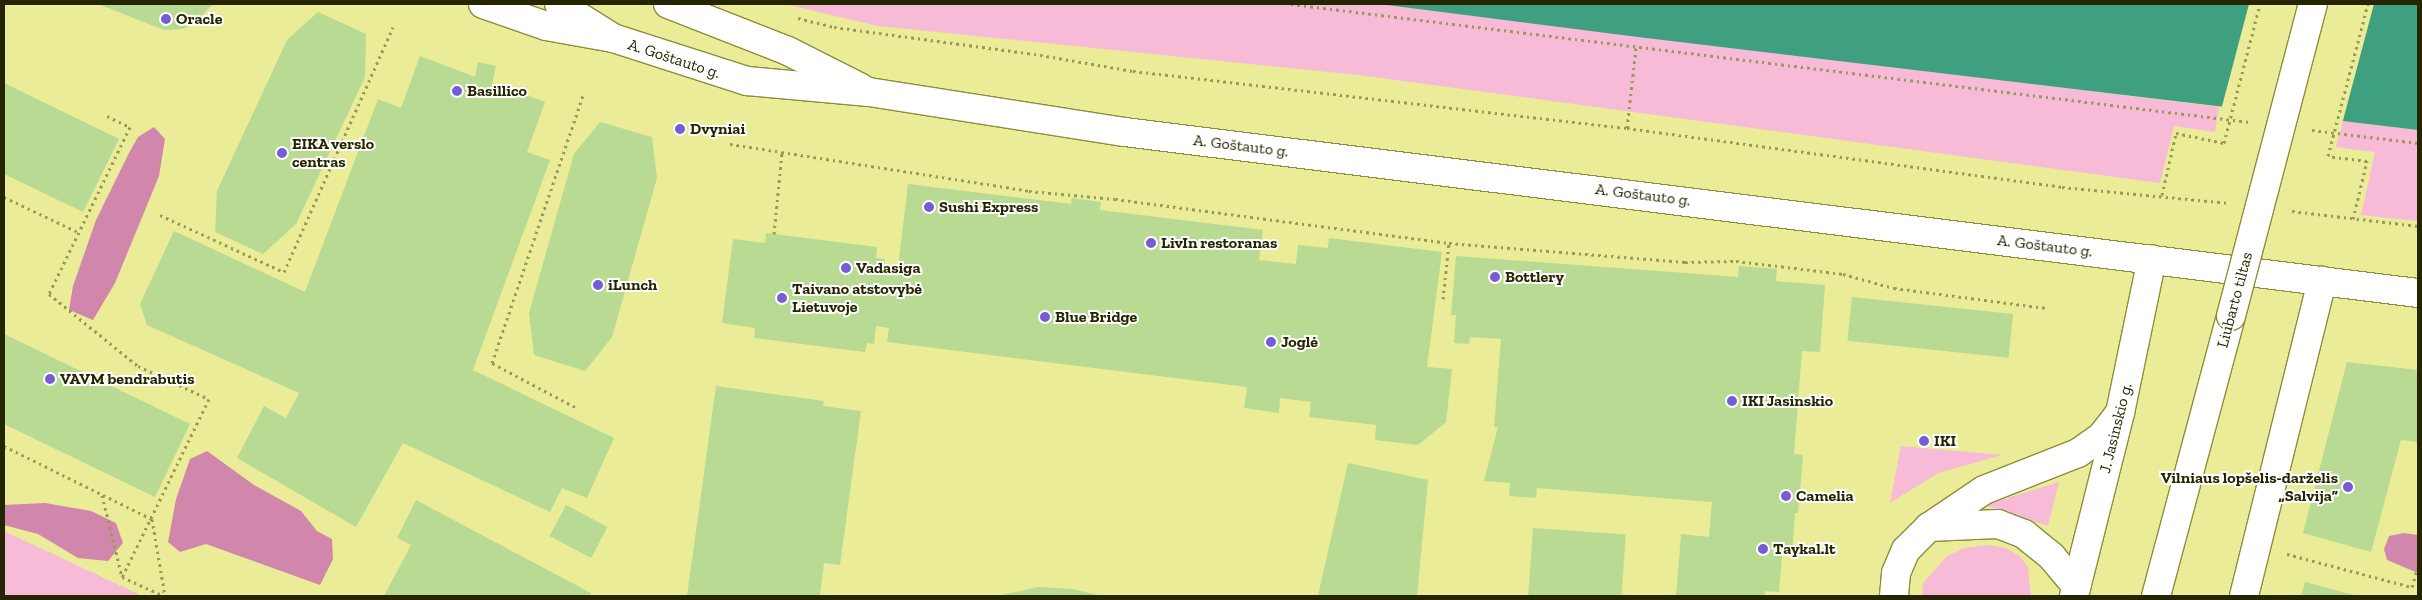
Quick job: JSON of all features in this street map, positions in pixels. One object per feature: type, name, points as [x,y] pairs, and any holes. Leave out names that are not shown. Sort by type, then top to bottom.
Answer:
[{"type":"main road","name":"A. Goštauto g.","points":[[483,4],[546,26],[614,38],[747,81],[869,92],[1125,132],[2418,293]]},
{"type":"main road","points":[[559,4],[614,38]]},
{"type":"main road","name":"A. Goštauto g.","points":[[668,4],[788,51],[869,92]]},
{"type":"main road","name":"Liubarto tiltas","points":[[2156,596],[2313,4]]},
{"type":"main road","name":"J. Jasinskio g.","points":[[2075,591],[2120,413],[2152,259]]},
{"type":"main road","points":[[2244,596],[2322,281]]},
{"type":"main road","points":[[1894,596],[1896,574],[1906,550],[1929,527],[1984,490],[2078,453],[2101,437],[2120,413]]},
{"type":"main road","points":[[1929,527],[1998,524],[2024,534],[2052,557],[2075,591]]},
{"type":"path","points":[[1291,4],[1636,48],[2252,122]]},
{"type":"path","points":[[2162,195],[2176,133],[2224,142],[2260,4]]},
{"type":"path","points":[[2354,219],[2367,161],[2328,156],[2368,4]]},
{"type":"path","points":[[788,15],[834,27],[1040,55],[1133,71],[1626,128],[2062,187]]},
{"type":"path","points":[[160,215],[284,272],[393,27]]},
{"type":"path","points":[[1626,128],[1636,48]]},
{"type":"path","points":[[575,408],[492,363],[583,95]]},
{"type":"path","points":[[108,116],[130,127],[48,294],[138,366],[210,399],[122,577]]},
{"type":"path","points":[[2310,129],[2418,143]]},
{"type":"path","points":[[730,144],[1029,191],[1115,199],[1449,243],[1685,262],[1736,261],[1842,274],[1894,288],[2045,308]]},
{"type":"path","points":[[774,234],[782,152]]},
{"type":"path","points":[[4,197],[78,232]]},
{"type":"path","points":[[1443,299],[1449,243]]},
{"type":"path","points":[[1798,400],[1833,398]]},
{"type":"path","points":[[4,446],[152,519]]},
{"type":"path","points":[[102,495],[122,577]]},
{"type":"path","points":[[152,519],[165,596]]},
{"type":"path","points":[[2280,552],[2412,587],[2418,566]]},
{"type":"path","points":[[122,577],[165,596]]},
{"type":"shaded area","points":[[785,4],[1379,4],[2219,107],[2215,132],[2174,126],[2160,183],[1358,75],[878,26]]},
{"type":"shaded area","points":[[1379,4],[2418,4],[2418,130],[1638,37]]},
{"type":"shaded area","points":[[2343,121],[2418,130],[2418,221],[2361,215],[2375,152],[2336,147]]},
{"type":"shaded area","points":[[154,127],[165,139],[159,176],[115,283],[93,320],[69,310],[73,286],[96,220],[129,153],[138,137]]},
{"type":"shaded area","points":[[1901,446],[2002,455],[1938,473],[1890,503]]},
{"type":"shaded area","points":[[207,451],[254,485],[301,511],[317,531],[332,539],[333,559],[320,585],[206,544],[180,552],[168,542],[176,499],[190,459]]},
{"type":"shaded area","points":[[2059,482],[2048,526],[1985,505]]},
{"type":"shaded area","points":[[45,503],[91,511],[116,523],[123,543],[108,561],[78,558],[38,534],[4,525],[4,505]]},
{"type":"shaded area","points":[[4,531],[138,594],[137,596],[4,596]]},
{"type":"shaded area","points":[[2404,533],[2418,535],[2418,573],[2387,560],[2384,549],[2389,536]]},
{"type":"shaded area","points":[[1988,545],[2006,548],[2020,556],[2028,568],[2031,596],[1922,596],[1923,583],[1947,556],[1964,548]]},
{"type":"pier","points":[[2249,4],[2374,4],[2342,124],[2221,110]]},
{"type":"building","name":"Oracle","points":[[98,4],[213,4],[195,23],[183,29],[164,30]]},
{"type":"building","name":"EIKA verslo centras","points":[[318,12],[366,34],[365,77],[296,224],[263,254],[215,232],[217,191],[287,40]]},
{"type":"building","points":[[420,56],[475,77],[478,62],[496,66],[492,83],[545,102],[527,152],[550,160],[473,370],[614,438],[587,498],[562,488],[550,512],[403,443],[356,527],[237,458],[264,406],[286,418],[299,393],[147,325],[140,304],[174,231],[305,292],[378,99],[401,108]]},
{"type":"building","points":[[4,83],[119,139],[83,212],[4,174]]},
{"type":"building","points":[[600,122],[652,137],[657,178],[612,337],[585,371],[534,355],[529,313],[574,154]]},
{"type":"building","points":[[908,184],[1071,204],[1072,198],[1101,202],[1100,210],[1263,230],[1259,260],[1296,264],[1298,245],[1328,248],[1329,238],[1442,252],[1427,367],[1452,369],[1446,422],[1418,445],[1375,440],[1376,425],[1309,417],[1311,402],[1280,398],[1279,413],[1244,408],[1247,387],[887,342],[889,328],[876,326],[874,344],[867,343],[865,352],[754,338],[755,328],[722,323],[733,239],[765,243],[766,233],[877,247],[876,258],[885,259],[883,275],[897,276]]},
{"type":"building","points":[[1456,256],[1738,277],[1739,266],[1777,269],[1776,281],[1825,285],[1820,352],[1802,351],[1794,454],[1803,455],[1798,513],[1795,513],[1792,556],[1782,555],[1779,592],[1765,591],[1765,596],[1676,596],[1681,534],[1709,537],[1712,502],[1537,488],[1536,498],[1509,496],[1510,483],[1484,481],[1498,427],[1494,427],[1501,339],[1470,337],[1469,344],[1454,343],[1456,315],[1451,315]]},
{"type":"building","points":[[1852,297],[2013,314],[2009,358],[1847,341]]},
{"type":"building","name":"VAVM bendrabutis","points":[[4,334],[190,424],[155,497],[4,424]]},
{"type":"building","points":[[2347,362],[2418,370],[2418,442],[2401,440],[2371,552],[2303,533]]},
{"type":"building","points":[[716,386],[824,401],[823,406],[861,411],[840,565],[824,563],[820,596],[687,596]]},
{"type":"building","points":[[1348,463],[1428,480],[1417,596],[1318,596]]},
{"type":"building","points":[[416,500],[591,593],[589,596],[384,596],[411,545],[397,538]]},
{"type":"building","points":[[566,505],[607,527],[591,558],[550,536]]},
{"type":"building","points":[[1533,528],[1626,534],[1621,596],[1528,596]]},
{"type":"building","points":[[2305,582],[2357,596],[2301,596]]},
{"type":"building","points":[[1038,587],[1073,589],[1101,596],[998,596]]},
{"type":"place","name":"Oracle","points":[[166,19]]},
{"type":"place","name":"Basillico","points":[[457,91]]},
{"type":"place","name":"Dvyniai","points":[[680,129]]},
{"type":"place","name":"EIKA verslo centras","points":[[282,153]]},
{"type":"place","name":"Sushi Express","points":[[929,207]]},
{"type":"place","name":"LivIn restoranas","points":[[1151,243]]},
{"type":"place","name":"Vadasiga","points":[[846,268]]},
{"type":"place","name":"Bottlery","points":[[1495,277]]},
{"type":"place","name":"iLunch","points":[[598,285]]},
{"type":"place","name":"Taivano atstovybė Lietuvoje","points":[[782,298]]},
{"type":"place","name":"Blue Bridge","points":[[1045,317]]},
{"type":"place","name":"Joglė","points":[[1271,342]]},
{"type":"place","name":"VAVM bendrabutis","points":[[50,379]]},
{"type":"place","name":"IKI Jasinskio","points":[[1732,401]]},
{"type":"place","name":"IKI","points":[[1924,441]]},
{"type":"place","name":"Vilniaus lopšelis-darželis „Salvija“","points":[[2348,487]]},
{"type":"place","name":"Camelia","points":[[1786,496]]},
{"type":"place","name":"Taykal.lt","points":[[1763,549]]}]
